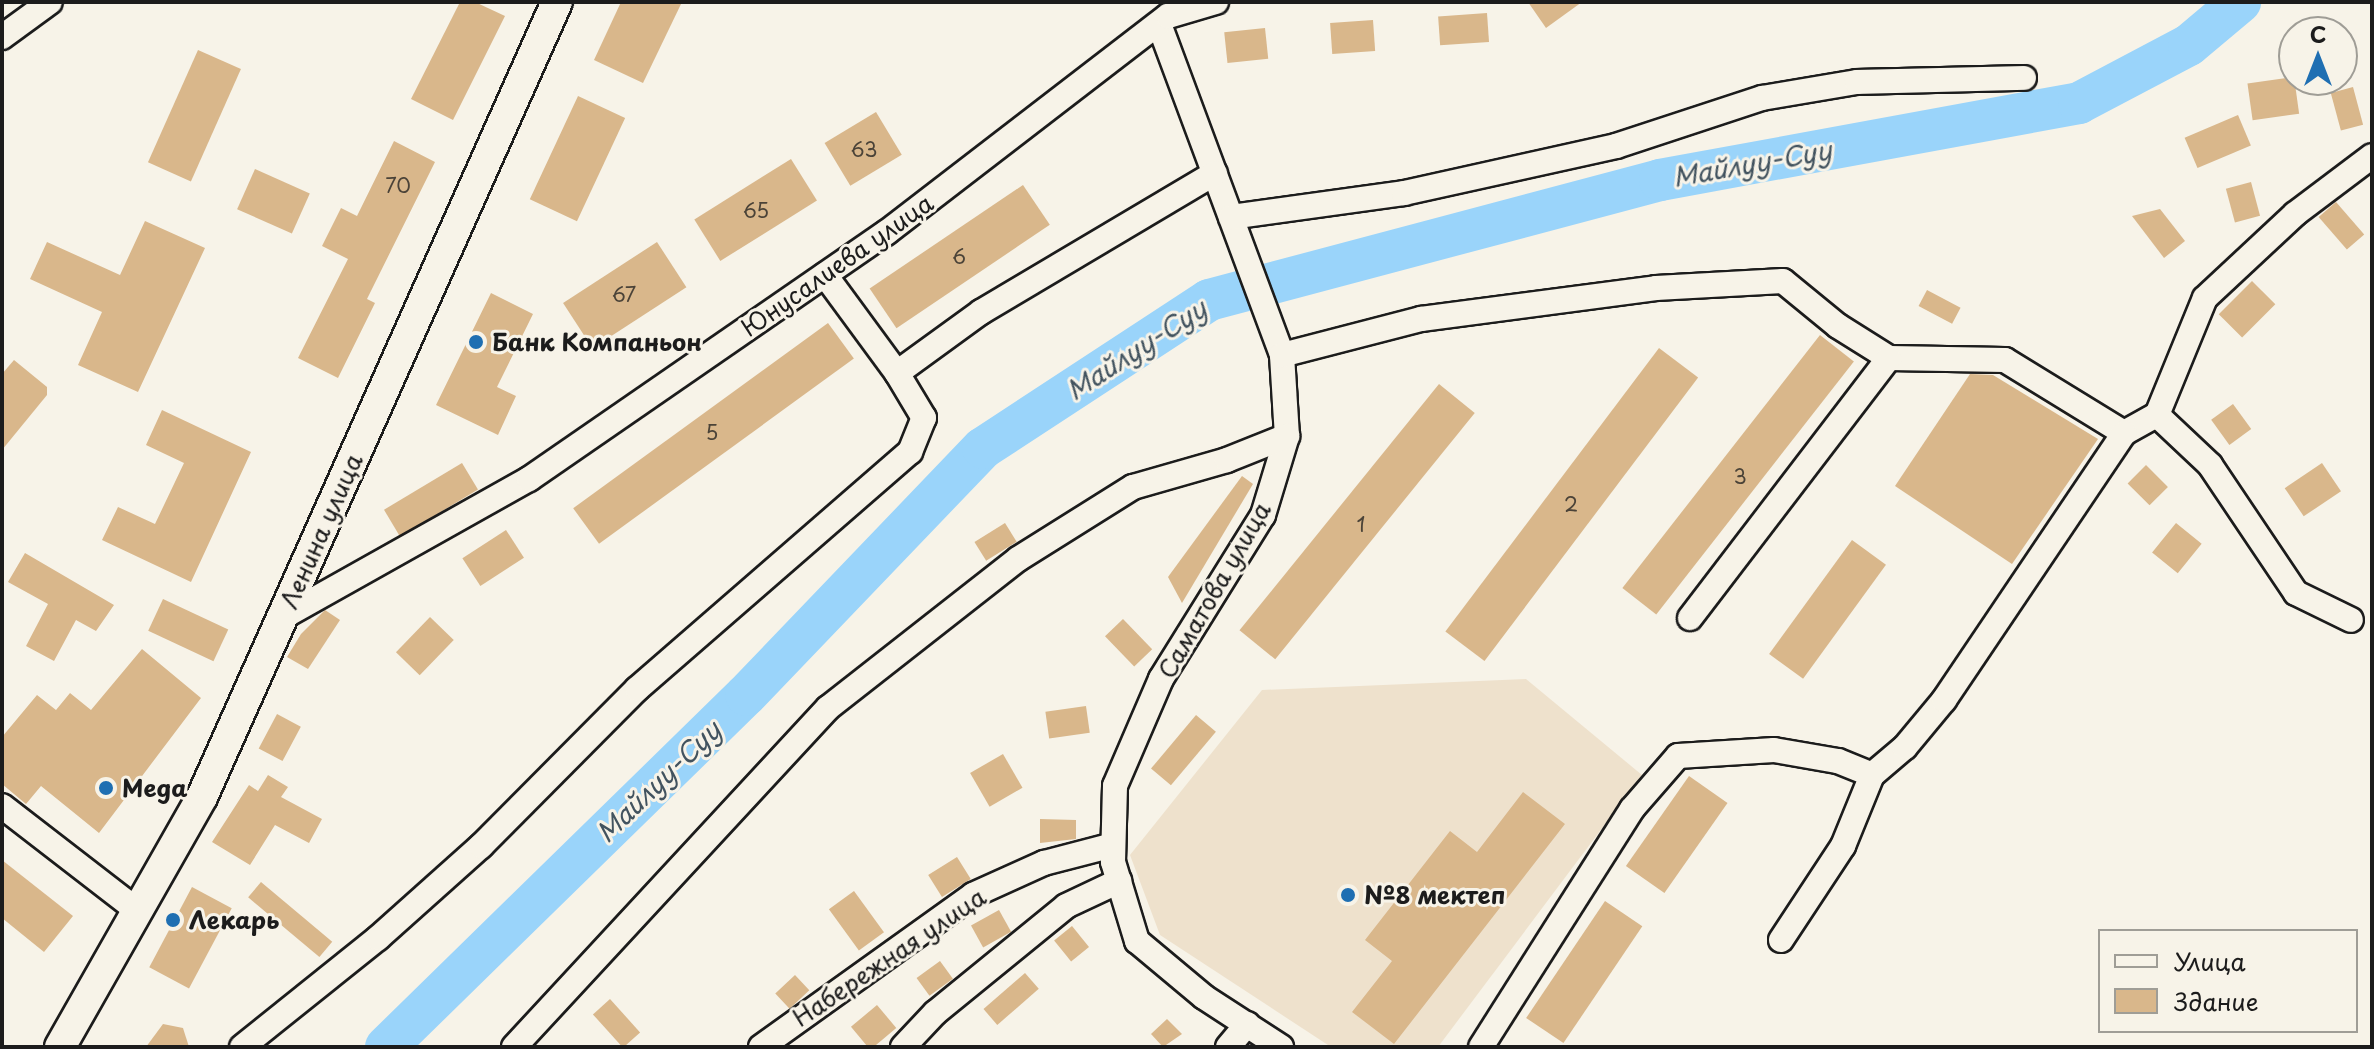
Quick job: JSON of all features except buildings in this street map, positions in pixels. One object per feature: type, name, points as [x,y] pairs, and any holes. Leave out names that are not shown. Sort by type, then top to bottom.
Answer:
[{"type":"main road","name":"Ленина улица","points":[[60,1047],[202,797],[557,2]]},
{"type":"street","points":[[2,37],[50,2]]},
{"type":"street","name":"Юнусалиева улица","points":[[283,617],[529,479],[825,275],[1159,24],[1216,2]]},
{"type":"street","name":"Саматова улица","points":[[1159,24],[1282,355],[1287,436],[1263,515],[1161,679],[1115,786],[1113,845],[1119,881],[1137,941],[1281,1047]]},
{"type":"street","points":[[1231,217],[1449,183],[1616,146],[1762,98],[1857,82],[2024,78]]},
{"type":"street","points":[[1781,940],[1843,846],[1872,775],[1905,747],[1944,700],[2124,433],[2157,415],[2205,298],[2295,214],[2372,156]]},
{"type":"street","points":[[897,373],[981,312],[1215,173]]},
{"type":"street","points":[[242,1047],[378,938],[481,846],[660,668],[910,452],[924,418],[897,373],[825,275]]},
{"type":"street","points":[[1282,355],[1421,319],[1740,281],[1783,281],[1838,326],[1889,358],[2005,360],[2124,433]]},
{"type":"street","points":[[1690,618],[1889,358]]},
{"type":"street","points":[[2157,415],[2210,465],[2296,593],[2351,620]]},
{"type":"street","points":[[514,1047],[828,708],[1018,559],[1133,487],[1227,460],[1287,436]]},
{"type":"street","points":[[1481,1047],[1632,809],[1678,756],[1774,750],[1838,761],[1872,775]]},
{"type":"street","points":[[2,806],[139,912]]},
{"type":"street","name":"Набережная улица","points":[[761,1047],[973,895],[1044,863],[1113,845]]},
{"type":"street","points":[[903,1047],[935,1013],[1066,906],[1119,881]]},
{"type":"street","points":[[1228,1047],[1247,1024]]},
{"type":"shaded area","name":"№8 мектеп","points":[[1526,679],[1642,775],[1438,1047],[1331,1047],[1160,935],[1130,855],[1262,690]]},
{"type":"waterway","name":"Майлуу-Суу","points":[[386,1047],[746,695],[983,448],[1209,300],[1660,180],[2079,103],[2189,45],[2240,2]]},
{"type":"place","name":"Банк Компаньон","points":[[476,342]]},
{"type":"place","name":"Mega","points":[[106,788]]},
{"type":"place","name":"№8 мектеп","points":[[1348,895]]},
{"type":"place","name":"Лекарь","points":[[173,920]]}]
